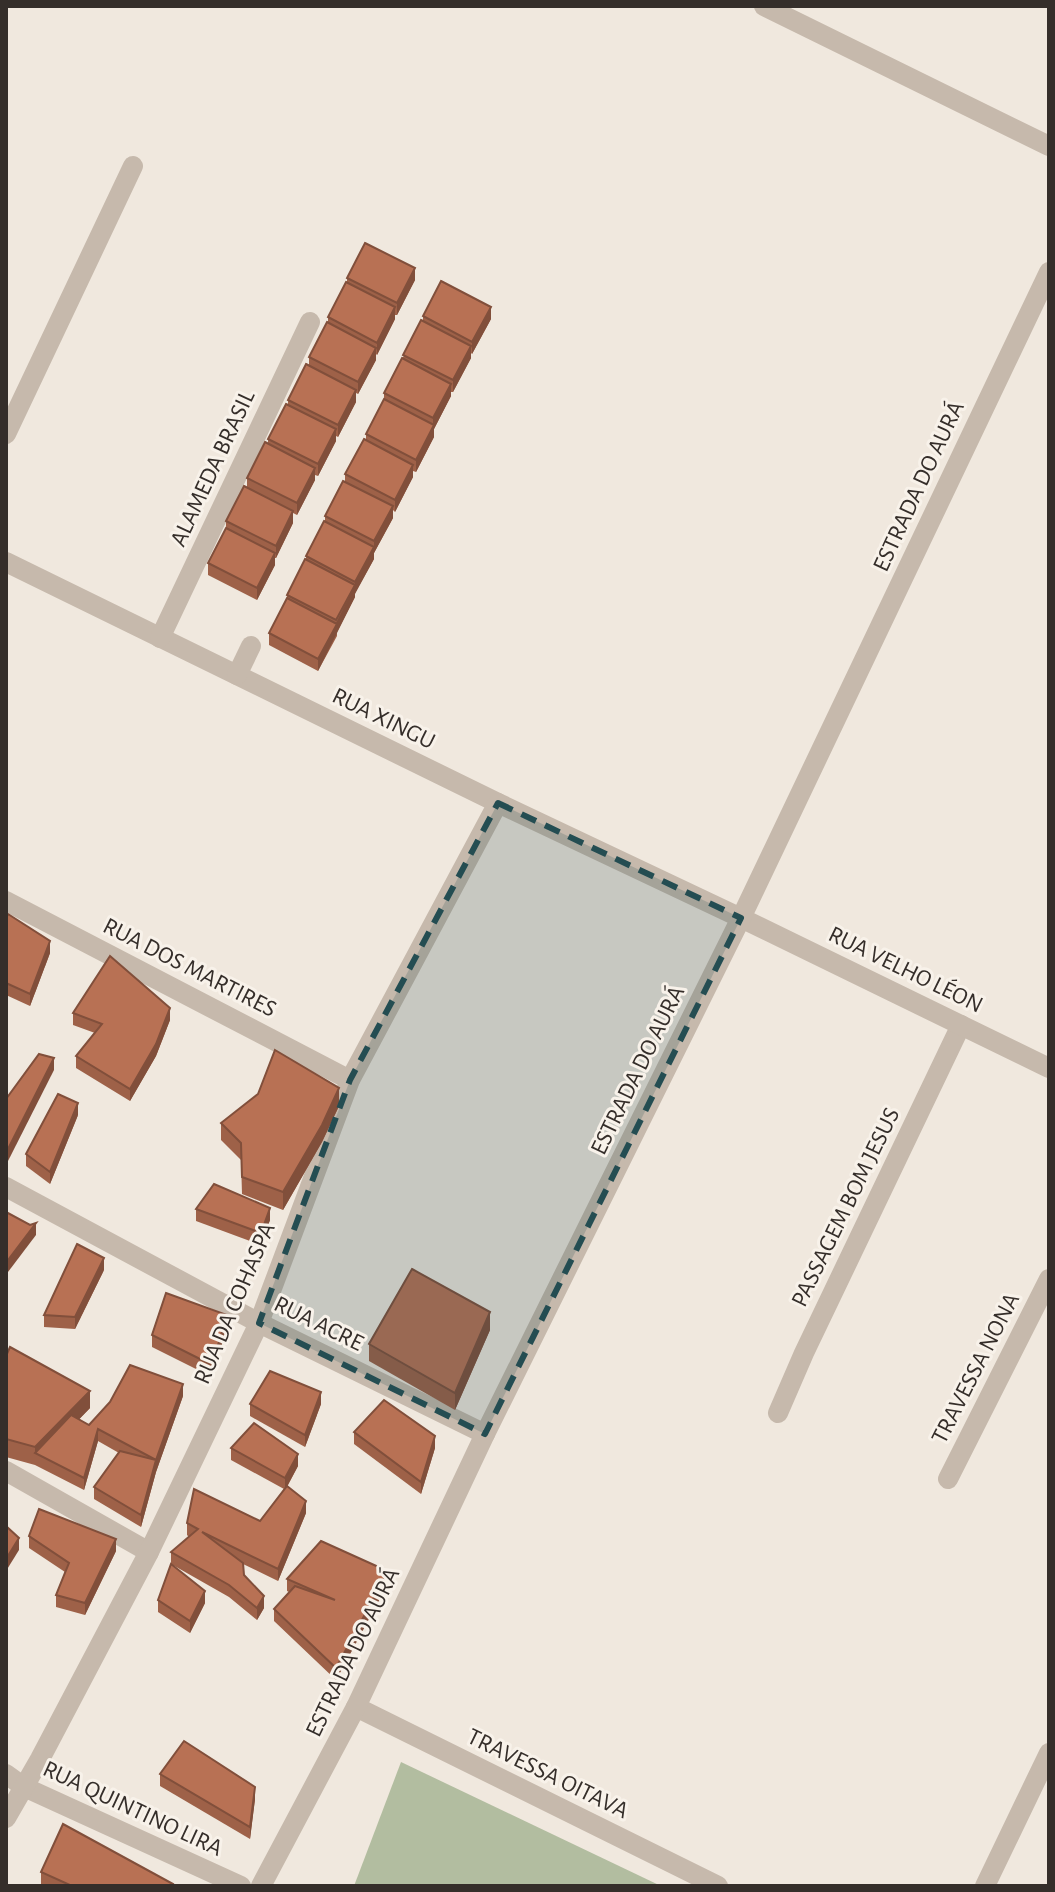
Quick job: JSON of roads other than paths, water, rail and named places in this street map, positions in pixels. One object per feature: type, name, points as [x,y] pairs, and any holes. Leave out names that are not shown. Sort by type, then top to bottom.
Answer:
[{"type":"street","points":[[764,6],[1049,146]]},
{"type":"street","points":[[6,434],[133,166]]},
{"type":"street","name":"ESTRADA DO AURÁ","points":[[261,1886],[356,1707],[485,1434],[741,918],[1049,272]]},
{"type":"street","name":"ALAMEDA BRASIL","points":[[160,638],[310,322]]},
{"type":"street","name":"RUA XINGU","points":[[6,562],[498,803],[741,918]]},
{"type":"street","points":[[237,675],[251,646]]},
{"type":"street","name":"RUA DA COHASPA","points":[[6,1818],[149,1552],[259,1323],[350,1080],[498,803]]},
{"type":"street","name":"RUA DOS MARTIRES","points":[[6,901],[350,1080]]},
{"type":"street","name":"RUA VELHO LÉON","points":[[741,918],[1049,1068]]},
{"type":"street","name":"PASSAGEM BOM JESUS","points":[[778,1413],[961,1025]]},
{"type":"street","name":"RUA ACRE","points":[[6,1187],[259,1323],[485,1434]]},
{"type":"street","name":"TRAVESSA NONA","points":[[948,1479],[1049,1279]]},
{"type":"street","points":[[6,1471],[149,1552]]},
{"type":"street","name":"TRAVESSA OITAVA","points":[[356,1707],[718,1886]]},
{"type":"street","points":[[985,1886],[1049,1753]]},
{"type":"street","name":"RUA QUINTINO LIRA","points":[[6,1774],[24,1787],[241,1886]]}]
